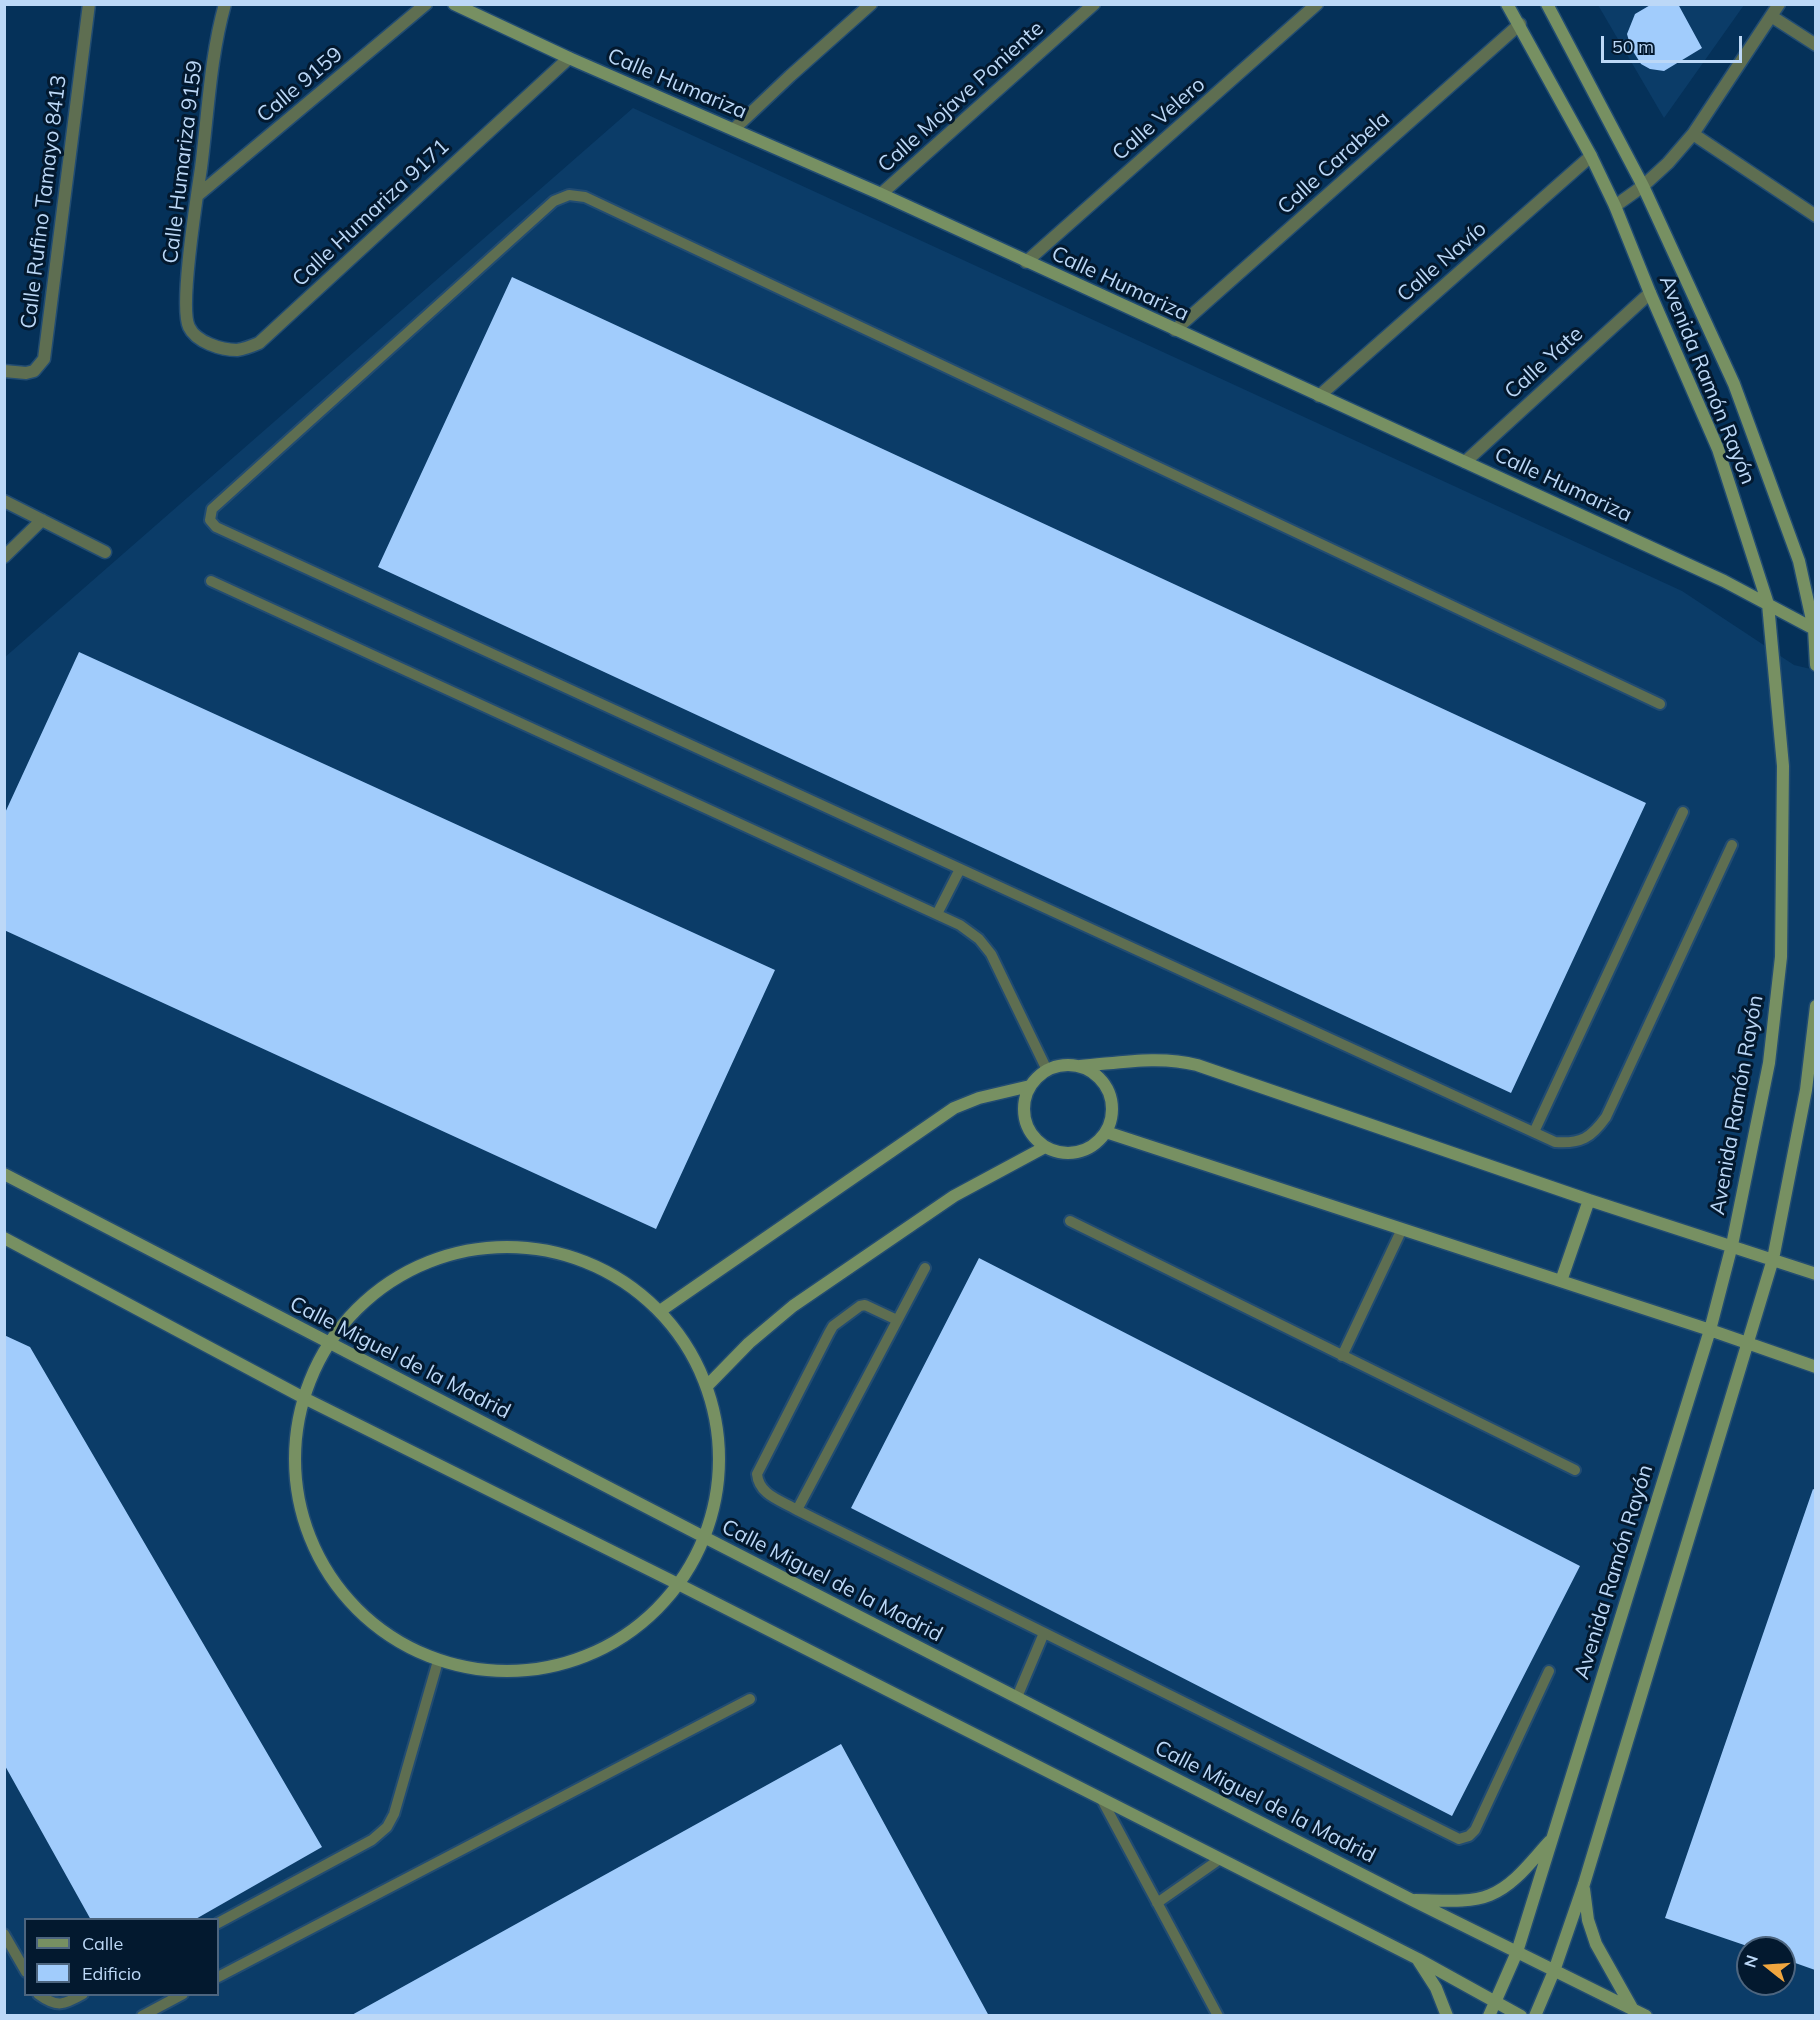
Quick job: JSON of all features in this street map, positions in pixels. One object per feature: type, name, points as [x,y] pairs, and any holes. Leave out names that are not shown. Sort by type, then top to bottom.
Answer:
[{"type":"main road","name":"Calle Humariza","points":[[454,4],[569,58],[881,194],[1724,581],[1815,630]]},
{"type":"main road","name":"Avenida Ramón Rayón","points":[[1489,2016],[1517,1952],[1710,1330],[1732,1245],[1768,1063],[1781,957],[1783,766],[1768,604],[1718,448],[1650,293],[1615,206],[1591,156],[1507,4]]},
{"type":"main road","name":"Avenida Ramón Rayón","points":[[1547,4],[1643,186],[1734,384],[1799,561],[1815,630],[1815,665]]},
{"type":"main road","points":[[1535,2016],[1554,1971],[1584,1884],[1773,1259],[1811,1091],[1815,1006]]},
{"type":"main road","points":[[1080,1066],[1100,1078],[1111,1098],[1112,1110],[1106,1132],[1089,1148],[1078,1152],[1067,1154],[1045,1147],[1029,1131],[1025,1120],[1025,1097],[1030,1086],[1047,1070],[1057,1066],[1159,1059],[1180,1061],[1815,1274]]},
{"type":"main road","points":[[660,1311],[954,1108],[979,1098],[1030,1086]]},
{"type":"main road","points":[[1106,1132],[1710,1330],[1815,1367]]},
{"type":"main road","points":[[707,1386],[749,1343],[793,1306],[954,1196],[1045,1147]]},
{"type":"main road","name":"Calle Miguel de la Madrid","points":[[4,1174],[704,1537],[1412,1900],[1646,2016]]},
{"type":"main road","points":[[1561,1281],[1589,1200]]},
{"type":"main road","points":[[4,1238],[304,1398],[1101,1798],[1418,1959],[1521,2016]]},
{"type":"main road","points":[[490,1246],[554,1251],[614,1274],[660,1311],[689,1349],[707,1386],[718,1436],[717,1488],[704,1537],[693,1562],[678,1584],[642,1623],[596,1652],[544,1669],[490,1671],[438,1660],[390,1637],[349,1601],[318,1557],[300,1506],[295,1452],[304,1398],[314,1370],[329,1344],[372,1295],[427,1262],[490,1246]]},
{"type":"main road","points":[[1412,1900],[1474,1899],[1490,1895],[1518,1876],[1552,1838]]},
{"type":"main road","points":[[1584,1884],[1589,1928],[1605,1963],[1632,2009]]},
{"type":"main road","points":[[1418,1959],[1436,1988],[1447,2016]]},
{"type":"street","name":"Calle Rufino Tamayo 8413","points":[[4,371],[26,373],[34,371],[44,359],[89,4]]},
{"type":"street","name":"Calle Humariza 9159","points":[[188,326],[187,291],[198,195],[217,39],[225,4]]},
{"type":"street","name":"Calle 9159","points":[[198,195],[426,4]]},
{"type":"street","points":[[734,129],[871,4]]},
{"type":"street","name":"Calle Mojave Poniente","points":[[881,194],[1094,4]]},
{"type":"street","name":"Calle Velero","points":[[1026,262],[1317,4]]},
{"type":"street","points":[[1615,206],[1643,186],[1668,163],[1693,134],[1779,4]]},
{"type":"street","points":[[1771,16],[1815,45]]},
{"type":"street","name":"Calle Carabela","points":[[1175,330],[1520,24]]},
{"type":"street","name":"Calle Humariza 9171","points":[[188,326],[192,333],[218,347],[236,350],[259,344],[569,58]]},
{"type":"street","points":[[1693,134],[1815,216]]},
{"type":"street","name":"Calle Navío","points":[[1319,396],[1591,156]]},
{"type":"street","name":"Calle Yate","points":[[1465,462],[1650,293]]},
{"type":"street","points":[[4,501],[105,552]]},
{"type":"street","points":[[4,557],[42,520]]},
{"type":"lane","points":[[1660,704],[585,197],[569,195],[554,201],[212,509],[210,520],[216,527],[1555,1142],[1571,1143],[1584,1139],[1595,1132],[1606,1117],[1732,845]]},
{"type":"lane","points":[[211,581],[960,925],[979,939],[991,954],[1047,1070]]},
{"type":"lane","points":[[1534,1132],[1683,812]]},
{"type":"lane","points":[[937,914],[960,869]]},
{"type":"lane","points":[[1070,1221],[1575,1470]]},
{"type":"lane","points":[[1342,1356],[1402,1229]]},
{"type":"lane","points":[[797,1510],[925,1268]]},
{"type":"lane","points":[[897,1320],[865,1305],[860,1306],[833,1326],[757,1473],[758,1483],[763,1491],[1459,1839],[1469,1836],[1475,1830],[1549,1671]]},
{"type":"lane","points":[[1017,1697],[1044,1633]]},
{"type":"lane","points":[[219,1922],[372,1840],[387,1827],[394,1814],[438,1660]]},
{"type":"lane","points":[[219,1976],[750,1700]]},
{"type":"lane","points":[[1101,1798],[1218,2016]]},
{"type":"lane","points":[[1157,1903],[1220,1859]]},
{"type":"lane","points":[[4,1934],[24,1969]]},
{"type":"lane","points":[[40,1996],[51,2003],[66,2004],[81,1996]]},
{"type":"lane","points":[[142,2016],[181,1996]]},
{"type":"shaded area","points":[[1598,5],[1744,5],[1664,118]]},
{"type":"shaded area","points":[[633,108],[1682,591],[1794,665],[1815,670],[1815,2015],[5,2015],[4,658]]},
{"type":"building","points":[[1652,4],[1678,4],[1702,48],[1664,71],[1650,69],[1641,64],[1631,48],[1627,34],[1635,14]]},
{"type":"building","points":[[512,277],[1646,803],[1511,1093],[378,567]]},
{"type":"building","points":[[79,652],[775,970],[656,1229],[4,930],[4,815]]},
{"type":"building","points":[[979,1258],[1580,1566],[1452,1816],[851,1508]]},
{"type":"building","points":[[4,1335],[30,1347],[322,1847],[198,1918],[90,1918],[4,1764]]},
{"type":"building","points":[[1813,1489],[1815,1490],[1815,1970],[1796,1963],[1796,1936],[1736,1936],[1736,1942],[1665,1918]]},
{"type":"building","points":[[841,1744],[989,2016],[350,2016]]}]
